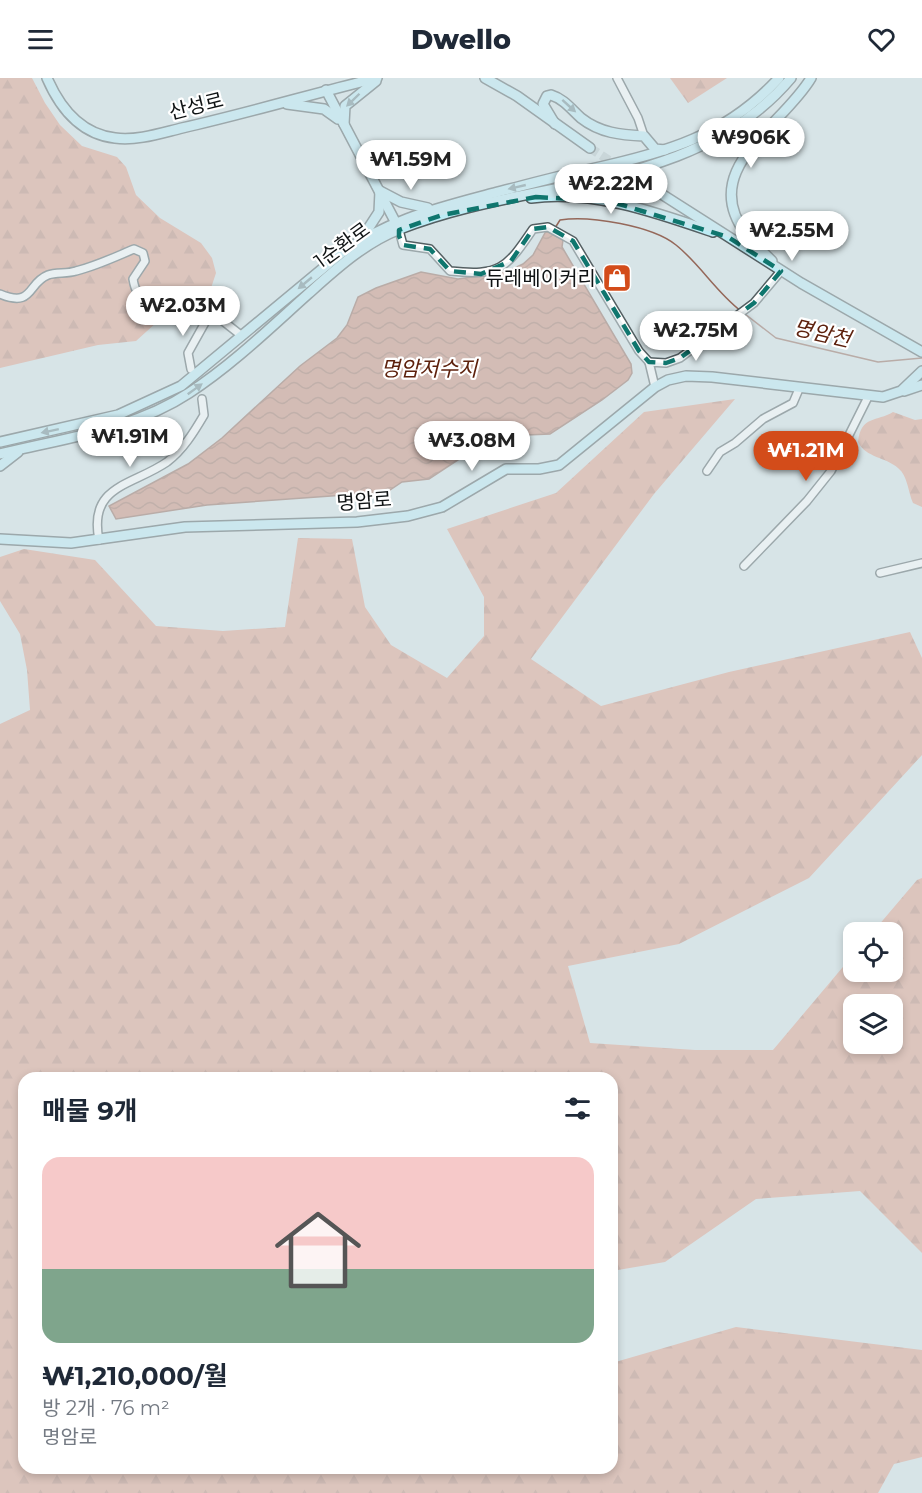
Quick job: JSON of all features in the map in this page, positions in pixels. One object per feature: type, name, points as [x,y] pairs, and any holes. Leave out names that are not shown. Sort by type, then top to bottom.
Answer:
[{"type":"street","name":"산성로","points":[[47,78],[60,105],[70,117],[91,131],[114,138],[140,138],[379,78]]},
{"type":"street","points":[[346,132],[345,106],[379,78]]},
{"type":"street","points":[[485,78],[517,96],[590,148]]},
{"type":"street","points":[[617,78],[638,118],[644,136],[644,146],[635,160]]},
{"type":"street","name":"1순환로","points":[[0,454],[118,426],[177,401],[218,371],[353,255],[397,226],[436,209],[668,150],[714,130],[764,94],[779,78]]},
{"type":"street","name":"1순환로","points":[[0,442],[92,422],[141,407],[182,386],[361,238],[397,226],[647,167],[695,150],[718,140],[747,120],[791,78]]},
{"type":"street","points":[[782,271],[746,234],[739,223],[732,194],[734,176],[753,144],[788,108],[811,78]]},
{"type":"street","points":[[326,90],[346,132]]},
{"type":"street","points":[[555,124],[543,104],[547,96],[552,95],[564,101],[596,127],[615,134],[644,136],[655,148],[668,150]]},
{"type":"street","points":[[280,103],[324,109],[336,115],[380,191],[397,226],[403,245],[430,249],[450,271],[481,274],[511,261],[533,229],[548,227],[573,241],[639,351],[650,362],[655,387]]},
{"type":"street","points":[[652,188],[782,271],[922,352]]},
{"type":"street","points":[[380,191],[414,207],[436,209]]},
{"type":"street","points":[[361,238],[375,221],[380,191]]},
{"type":"street","points":[[493,203],[536,197],[609,201],[655,212],[728,237]]},
{"type":"street","points":[[0,294],[11,299],[20,298],[34,290],[47,275],[76,271],[134,249],[143,253],[145,261],[133,279],[137,293],[142,300],[149,304],[170,298],[183,298],[212,310],[242,336]]},
{"type":"street","points":[[650,362],[666,363],[680,358],[754,303],[782,271]]},
{"type":"street","points":[[191,369],[188,353],[212,310]]},
{"type":"street","points":[[901,391],[922,371]]},
{"type":"street","name":"명암로","points":[[0,539],[71,543],[185,527],[357,522],[408,516],[442,507],[506,469],[539,469],[559,465],[655,387],[668,380],[686,376],[868,397],[884,397],[922,385]]},
{"type":"street","points":[[707,471],[720,452],[735,443],[763,419],[793,403],[799,389]]},
{"type":"street","points":[[744,566],[807,501],[831,471],[868,397]]},
{"type":"street","points":[[99,540],[96,518],[100,502],[114,491],[167,462],[184,445],[204,415],[202,399]]},
{"type":"street","points":[[0,466],[22,448]]},
{"type":"street","points":[[880,573],[922,563]]},
{"type":"highlighted area","points":[[536,197],[609,201],[728,237],[781,271],[754,303],[680,358],[666,363],[649,362],[639,351],[573,241],[548,227],[533,229],[511,261],[481,274],[450,271],[430,249],[403,245],[399,230],[442,215]]},
{"type":"green space","points":[[0,78],[32,78],[60,125],[82,146],[117,157],[126,167],[136,195],[160,218],[201,243],[212,258],[216,273],[208,297],[188,294],[136,341],[98,345],[0,368]]},
{"type":"green space","points":[[670,78],[727,78],[688,103]]},
{"type":"green space","points":[[735,399],[654,494],[531,659],[601,706],[729,672],[910,632],[922,658],[922,755],[809,878],[679,944],[568,966],[590,1043],[695,1050],[773,1050],[843,967],[843,982],[903,982],[903,922],[881,922],[917,880],[922,878],[922,1253],[860,1191],[756,1199],[665,1262],[618,1270],[618,1072],[18,1072],[18,1474],[618,1474],[618,1361],[736,1327],[922,1350],[922,1457],[894,1464],[878,1493],[0,1493],[0,724],[30,710],[27,670],[20,634],[0,601],[0,557],[24,549],[95,560],[156,626],[223,631],[285,627],[298,538],[352,539],[365,607],[391,645],[447,678],[484,636],[484,597],[447,529],[556,493],[644,412]]},
{"type":"green space","points":[[893,412],[915,420],[922,419],[922,507],[913,503],[901,471],[893,464],[866,451],[858,442],[862,427],[866,423]]},
{"type":"water","name":"명암저수지","points":[[546,231],[563,240],[562,247],[631,364],[632,373],[628,380],[602,400],[550,434],[526,435],[485,442],[429,479],[402,482],[387,492],[207,505],[116,519],[109,506],[188,464],[222,438],[300,366],[337,338],[347,325],[358,297],[421,272],[458,279],[506,272],[523,264],[533,255]]},
{"type":"waterway","name":"명암천","points":[[555,228],[560,220],[587,219],[637,227],[666,238],[685,253],[741,311]]},
{"type":"waterway","name":"명암천","points":[[745,314],[776,338],[878,362],[922,358]]},
{"type":"tunnel","points":[[590,148],[652,188]]},
{"type":"place","name":"듀레베이커리","points":[[617,278]]}]
